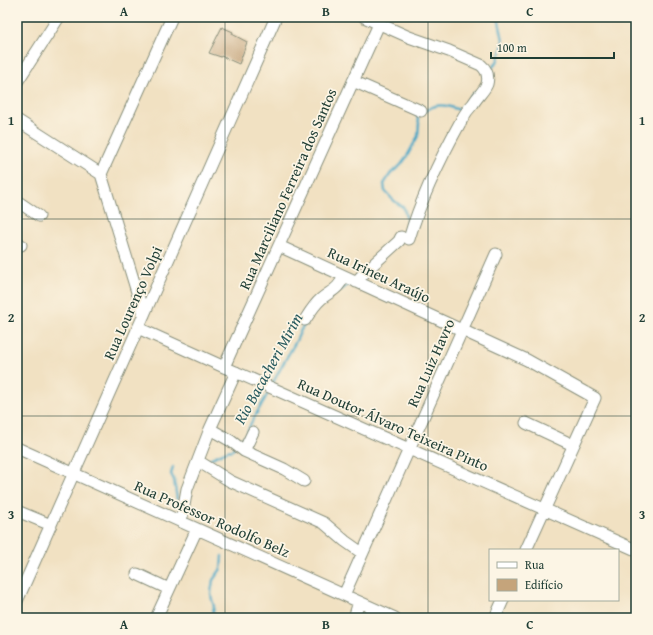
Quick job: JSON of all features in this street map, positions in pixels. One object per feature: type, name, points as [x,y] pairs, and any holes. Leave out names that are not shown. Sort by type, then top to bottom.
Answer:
[{"type":"street","points":[[17,82],[59,17]]},
{"type":"street","points":[[101,174],[172,17]]},
{"type":"street","name":"Rua Lourenço Volpi","points":[[17,601],[276,17]]},
{"type":"street","points":[[356,282],[367,270],[405,238],[464,117],[485,89],[488,78],[485,69],[481,65],[449,51],[409,37],[364,17]]},
{"type":"street","name":"Rua Marciliano Ferreira dos Santos","points":[[224,367],[379,24]]},
{"type":"street","points":[[353,81],[420,111]]},
{"type":"street","points":[[17,120],[101,174],[144,315]]},
{"type":"street","points":[[17,202],[39,216]]},
{"type":"street","name":"Rua Irineu Araújo","points":[[279,246],[527,360],[595,398],[573,445]]},
{"type":"street","name":"Rua Luiz Havro","points":[[344,595],[496,254]]},
{"type":"street","points":[[306,320],[310,311],[320,300],[338,287],[344,276]]},
{"type":"street","name":"Rua Doutor Álvaro Teixeira Pinto","points":[[138,328],[636,550]]},
{"type":"street","points":[[181,522],[187,489],[210,429],[236,372]]},
{"type":"street","points":[[526,423],[573,445],[526,549]]},
{"type":"street","points":[[210,429],[244,451],[278,466],[304,481]]},
{"type":"street","points":[[244,451],[253,432]]},
{"type":"street","name":"Rua Professor Rodolfo Belz","points":[[17,448],[395,618]]},
{"type":"street","points":[[198,461],[230,481],[324,523],[362,553]]},
{"type":"street","points":[[17,511],[51,525]]},
{"type":"street","points":[[156,618],[197,529]]},
{"type":"street","points":[[137,574],[169,589]]},
{"type":"street","points":[[495,618],[503,601]]},
{"type":"street","points":[[354,618],[359,602]]},
{"type":"building","points":[[222,27],[233,32],[232,34],[247,42],[239,64],[221,56],[209,53]]},
{"type":"waterway","name":"Rio Bacacheri Mirim","points":[[491,69],[497,62],[503,45],[498,17]]},
{"type":"waterway","name":"Rio Bacacheri Mirim","points":[[424,111],[439,105],[459,110],[476,92]]},
{"type":"waterway","name":"Rio Bacacheri Mirim","points":[[406,231],[407,222],[404,208],[393,200],[385,191],[384,184],[391,173],[400,166],[406,158],[418,136],[419,123],[417,115],[419,113]]},
{"type":"waterway","name":"Rio Bacacheri Mirim","points":[[341,290],[349,284]]},
{"type":"waterway","name":"Rio Bacacheri Mirim","points":[[272,385],[306,323]]},
{"type":"waterway","name":"Rio Bacacheri Mirim","points":[[238,443],[247,433],[270,390]]},
{"type":"waterway","name":"Rio Bacacheri Mirim","points":[[207,460],[232,450],[234,447]]},
{"type":"waterway","name":"Rio Bacacheri Mirim","points":[[173,467],[171,474],[174,480],[178,506]]},
{"type":"waterway","name":"Rio Bacacheri Mirim","points":[[212,618],[214,606],[211,593],[213,580],[221,569],[222,556]]}]
